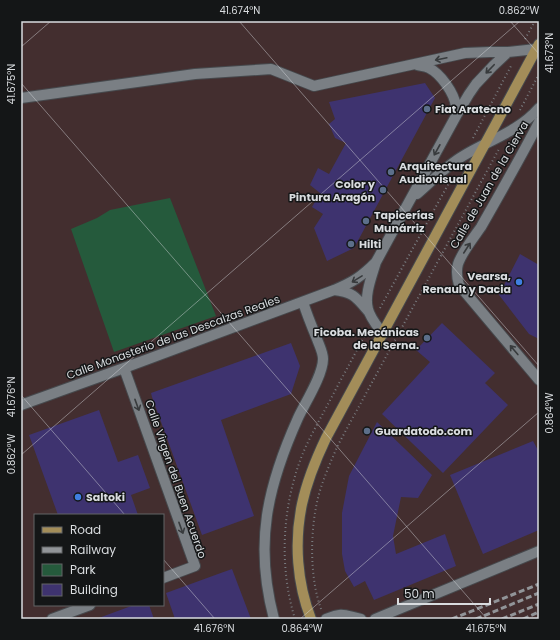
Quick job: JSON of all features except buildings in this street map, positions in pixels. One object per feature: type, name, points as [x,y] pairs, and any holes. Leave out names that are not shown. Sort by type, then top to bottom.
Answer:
[{"type":"main road","points":[[311,619],[303,596],[300,579],[298,546],[299,525],[306,488],[326,438],[537,47]]},
{"type":"street","points":[[21,98],[194,74],[271,69],[314,86],[465,53],[508,52],[537,47]]},
{"type":"street","points":[[371,315],[367,303],[369,287],[376,262],[456,116],[476,84],[508,52]]},
{"type":"street","points":[[416,64],[435,72],[447,86],[456,105],[456,116]]},
{"type":"street","name":"Calle de Juan de la Cierva","points":[[411,199],[447,167],[464,155],[508,133],[529,119],[539,108]]},
{"type":"street","name":"Calle de Juan de la Cierva","points":[[539,122],[524,152],[480,227],[461,256],[458,264],[457,278],[459,285],[539,380]]},
{"type":"street","name":"Calle Monasterio de las Descalzas Reales","points":[[21,405],[334,290],[356,280],[376,262]]},
{"type":"street","points":[[334,290],[352,294],[359,300],[383,334]]},
{"type":"street","points":[[274,619],[267,587],[264,557],[268,505],[276,473],[299,417],[323,365],[322,352],[303,302]]},
{"type":"street","name":"Calle Virgen del Buen Acuerdo","points":[[124,368],[195,566],[164,578]]},
{"type":"street","points":[[375,619],[539,551]]},
{"type":"street","points":[[52,619],[87,606]]},
{"type":"street","points":[[326,619],[342,614],[361,619]]},
{"type":"path","points":[[464,155],[535,21]]},
{"type":"path","points":[[518,114],[539,74]]},
{"type":"path","points":[[319,604],[315,588],[313,566],[315,515],[319,494],[330,463],[338,445],[508,133]]},
{"type":"path","points":[[320,419],[371,315],[452,176]]},
{"type":"path","points":[[294,613],[295,619]]},
{"type":"shaded area","points":[[21,21],[539,21],[539,619],[21,619]]},
{"type":"green space","points":[[170,198],[216,316],[114,352],[71,229],[97,218],[110,210]]},
{"type":"railway","points":[[452,619],[539,584]]},
{"type":"railway","points":[[476,619],[539,593]]},
{"type":"railway","points":[[502,619],[539,604]]},
{"type":"railway","points":[[523,619],[539,612]]},
{"type":"place","name":"Fiat Aratecno","points":[[427,109]]},
{"type":"place","name":"Arquitectura Audiovisual","points":[[391,172]]},
{"type":"place","name":"Color y Pintura Aragón","points":[[383,190]]},
{"type":"place","name":"Tapicerías Munárriz","points":[[366,221]]},
{"type":"place","name":"Hilti","points":[[351,244]]},
{"type":"place","name":"Vearsa, Renault y Dacia","points":[[519,282]]},
{"type":"place","name":"Ficoba. Mecánicas de la Serna.","points":[[427,338]]},
{"type":"place","name":"Guardatodo.com","points":[[367,431]]},
{"type":"place","name":"Saltoki","points":[[78,497]]}]
